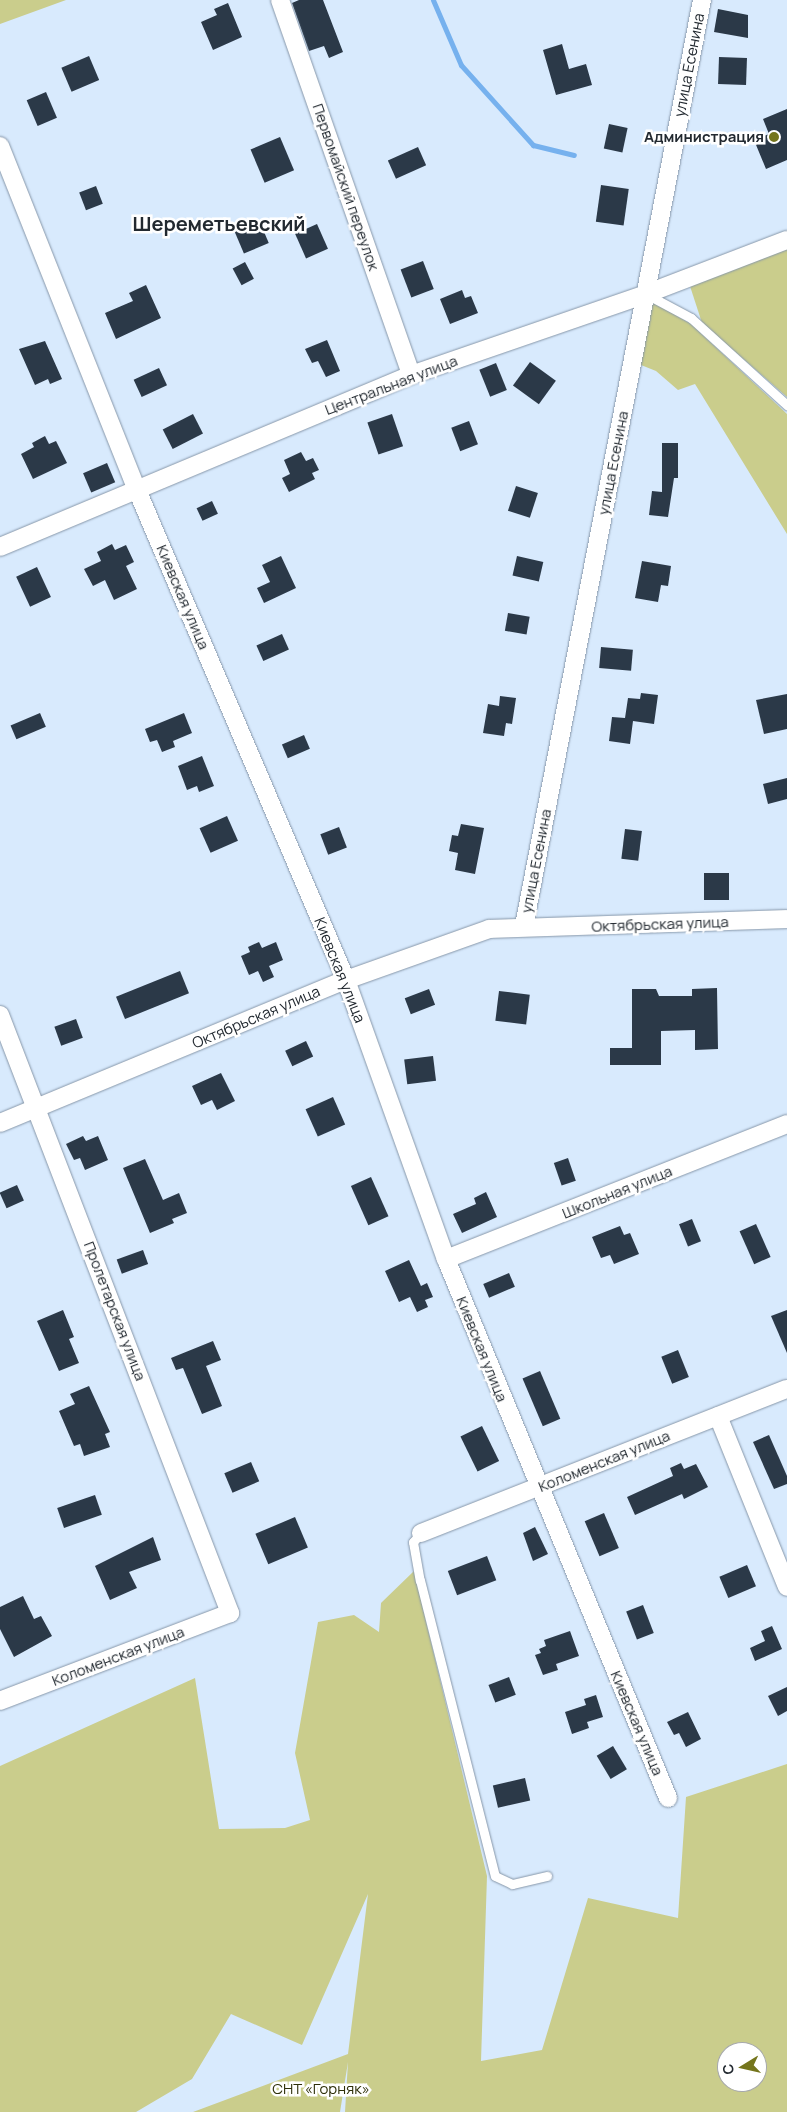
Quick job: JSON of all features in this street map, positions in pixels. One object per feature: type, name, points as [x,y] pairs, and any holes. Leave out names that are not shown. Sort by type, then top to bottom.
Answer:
[{"type":"street","name":"Первомайский переулок","points":[[280,0],[412,375]]},
{"type":"street","name":"улица Есенина","points":[[524,926],[702,0]]},
{"type":"street","name":"Киевская улица","points":[[0,146],[137,490],[346,980],[446,1259],[668,1798]]},
{"type":"street","name":"Центральная улица","points":[[0,547],[412,375],[646,294],[787,240]]},
{"type":"street","name":"Октябрьская улица","points":[[0,1124],[346,980],[489,929],[524,926],[552,928],[787,919]]},
{"type":"street","name":"Пролетарская улица","points":[[0,1015],[38,1108],[227,1607]]},
{"type":"street","name":"Школьная улица","points":[[446,1259],[787,1124]]},
{"type":"street","name":"Коломенская улица","points":[[422,1533],[787,1389]]},
{"type":"street","points":[[718,1416],[787,1587]]},
{"type":"street","name":"Коломенская улица","points":[[0,1701],[230,1613],[227,1607]]},
{"type":"lane","points":[[646,294],[691,318],[787,406]]},
{"type":"lane","points":[[422,1533],[413,1542],[420,1580],[495,1876],[512,1884],[547,1876]]},
{"type":"green space","points":[[0,0],[66,0],[0,24]]},
{"type":"green space","points":[[787,245],[787,397],[702,323],[689,283]]},
{"type":"green space","points":[[649,300],[691,324],[787,414],[787,534],[695,384],[678,390],[656,371],[636,363]]},
{"type":"green space","name":"СНТ «Горняк»","points":[[414,1571],[487,1876],[481,2061],[542,2050],[588,1898],[678,1918],[686,1797],[787,1764],[787,2112],[345,2112],[348,2062],[340,2112],[193,2112],[348,2054],[368,1894],[302,2045],[231,2014],[192,2079],[136,2112],[0,2112],[0,1766],[195,1678],[219,1829],[285,1828],[310,1820],[295,1753],[318,1622],[354,1615],[379,1632],[381,1603]]},
{"type":"building","points":[[299,0],[323,0],[343,52],[329,58],[324,46],[309,51],[292,3]]},
{"type":"building","points":[[228,3],[242,37],[213,50],[201,22],[217,15],[214,9]]},
{"type":"building","points":[[718,9],[748,15],[748,38],[714,32]]},
{"type":"building","points":[[562,44],[569,69],[586,64],[592,85],[556,95],[543,50]]},
{"type":"building","points":[[89,56],[99,80],[72,92],[61,68]]},
{"type":"building","points":[[719,57],[747,58],[746,85],[718,84]]},
{"type":"building","points":[[46,92],[57,118],[38,126],[27,100]]},
{"type":"building","name":"Администрация","points":[[787,109],[787,160],[766,169],[754,140],[769,134],[763,119]]},
{"type":"building","points":[[609,124],[628,128],[622,152],[604,148]]},
{"type":"building","points":[[280,137],[294,170],[265,183],[251,150]]},
{"type":"building","points":[[418,147],[426,165],[396,179],[388,160]]},
{"type":"building","points":[[601,185],[629,189],[624,226],[596,222]]},
{"type":"building","points":[[96,186],[103,204],[86,210],[79,192]]},
{"type":"building","points":[[259,220],[269,243],[244,254],[234,231]]},
{"type":"building","points":[[317,224],[328,249],[306,258],[295,234]]},
{"type":"building","points":[[423,261],[434,289],[411,298],[401,270]]},
{"type":"building","points":[[245,262],[254,279],[242,285],[233,269]]},
{"type":"building","points":[[146,285],[161,318],[116,339],[105,313],[133,301],[129,293]]},
{"type":"building","points":[[462,290],[465,298],[471,296],[478,313],[450,324],[440,299]]},
{"type":"building","points":[[327,340],[340,371],[326,377],[318,361],[312,363],[305,349]]},
{"type":"building","points":[[45,341],[62,379],[50,384],[48,379],[35,385],[19,349]]},
{"type":"building","points":[[530,362],[556,381],[539,404],[513,385]]},
{"type":"building","points":[[496,363],[507,390],[490,397],[479,370]]},
{"type":"building","points":[[159,368],[167,385],[142,397],[134,380]]},
{"type":"building","points":[[193,414],[203,434],[173,449],[163,429]]},
{"type":"building","points":[[392,414],[403,446],[378,455],[367,422]]},
{"type":"building","points":[[469,421],[478,444],[460,451],[451,428]]},
{"type":"building","points":[[45,436],[49,444],[56,441],[67,463],[33,479],[21,454],[34,447],[32,443]]},
{"type":"building","points":[[662,443],[678,443],[678,478],[674,478],[668,517],[649,515],[652,491],[662,492]]},
{"type":"building","points":[[301,452],[306,461],[313,458],[319,470],[312,473],[315,479],[289,492],[282,478],[290,474],[284,460]]},
{"type":"building","points":[[107,463],[115,482],[91,492],[83,473]]},
{"type":"building","points":[[516,486],[538,493],[530,518],[508,511]]},
{"type":"building","points":[[212,501],[218,514],[203,521],[197,508]]},
{"type":"building","points":[[112,544],[115,550],[126,545],[134,562],[126,566],[137,589],[114,600],[105,580],[93,586],[84,569],[101,561],[97,552]]},
{"type":"building","points":[[281,556],[296,588],[264,603],[257,588],[270,582],[262,565]]},
{"type":"building","points":[[517,556],[543,562],[539,582],[513,575]]},
{"type":"building","points":[[642,561],[671,566],[668,586],[661,585],[658,602],[635,598]]},
{"type":"building","points":[[37,567],[51,597],[30,607],[16,577]]},
{"type":"building","points":[[508,613],[530,617],[527,635],[505,631]]},
{"type":"building","points":[[282,634],[289,650],[263,661],[256,645]]},
{"type":"building","points":[[601,647],[633,650],[631,671],[599,668]]},
{"type":"building","points":[[641,693],[658,695],[654,724],[633,721],[630,744],[609,741],[612,717],[625,718],[628,698],[640,699]]},
{"type":"building","points":[[787,694],[787,729],[764,734],[756,700]]},
{"type":"building","points":[[500,696],[516,698],[512,724],[506,723],[504,736],[483,733],[488,704],[499,706]]},
{"type":"building","points":[[40,713],[46,727],[16,739],[11,726]]},
{"type":"building","points":[[184,713],[192,733],[173,741],[175,747],[162,752],[157,740],[150,742],[145,729]]},
{"type":"building","points":[[304,735],[310,749],[288,758],[282,744]]},
{"type":"building","points":[[202,756],[214,786],[199,792],[197,786],[187,790],[178,766]]},
{"type":"building","points":[[787,778],[787,799],[768,804],[763,784]]},
{"type":"building","points":[[227,816],[238,841],[211,853],[200,828]]},
{"type":"building","points":[[461,824],[484,828],[475,874],[455,870],[458,853],[449,851],[452,835],[458,836]]},
{"type":"building","points":[[339,827],[347,848],[328,855],[320,834]]},
{"type":"building","points":[[625,829],[642,831],[638,861],[621,859]]},
{"type":"building","points":[[704,873],[729,873],[729,900],[704,900]]},
{"type":"building","points":[[259,942],[262,948],[276,942],[283,960],[269,966],[274,977],[263,982],[258,971],[249,975],[241,956],[250,952],[248,947]]},
{"type":"building","points":[[180,971],[189,993],[125,1019],[116,997]]},
{"type":"building","points":[[717,988],[718,1049],[695,1050],[695,1030],[661,1031],[661,1065],[610,1065],[610,1048],[632,1048],[632,989],[656,989],[659,996],[692,996],[692,989]]},
{"type":"building","points":[[429,989],[435,1005],[411,1014],[405,998]]},
{"type":"building","points":[[499,991],[530,995],[526,1025],[495,1021]]},
{"type":"building","points":[[76,1019],[83,1038],[61,1046],[54,1027]]},
{"type":"building","points":[[306,1041],[313,1056],[292,1066],[285,1051]]},
{"type":"building","points":[[433,1056],[436,1081],[407,1084],[404,1060]]},
{"type":"building","points":[[221,1073],[235,1101],[217,1110],[212,1100],[201,1105],[192,1086]]},
{"type":"building","points":[[333,1097],[345,1124],[318,1137],[306,1109]]},
{"type":"building","points":[[83,1136],[86,1141],[98,1136],[108,1160],[85,1170],[80,1158],[74,1160],[66,1144]]},
{"type":"building","points":[[568,1158],[576,1181],[562,1186],[554,1163]]},
{"type":"building","points":[[145,1159],[163,1200],[179,1193],[187,1213],[172,1219],[174,1223],[150,1233],[123,1168]]},
{"type":"building","points":[[371,1177],[388,1216],[368,1225],[351,1186]]},
{"type":"building","points":[[17,1185],[24,1201],[7,1208],[0,1193]]},
{"type":"building","points":[[486,1192],[497,1217],[462,1233],[453,1214],[476,1204],[474,1198]]},
{"type":"building","points":[[692,1219],[701,1241],[688,1246],[679,1224]]},
{"type":"building","points":[[756,1224],[771,1257],[754,1264],[740,1231]]},
{"type":"building","points":[[620,1226],[624,1235],[630,1233],[639,1254],[614,1264],[610,1255],[601,1258],[592,1237]]},
{"type":"building","points":[[143,1250],[148,1264],[122,1274],[117,1260]]},
{"type":"building","points":[[409,1260],[421,1286],[427,1283],[433,1297],[425,1300],[428,1307],[417,1312],[410,1297],[399,1302],[385,1271]]},
{"type":"building","points":[[509,1273],[515,1287],[489,1298],[483,1284]]},
{"type":"building","points":[[63,1310],[74,1337],[69,1339],[79,1363],[59,1371],[37,1321]]},
{"type":"building","points":[[787,1310],[787,1353],[771,1316]]},
{"type":"building","points":[[213,1341],[221,1360],[206,1366],[222,1406],[202,1414],[183,1368],[176,1370],[171,1358]]},
{"type":"building","points":[[678,1350],[689,1377],[672,1384],[661,1357]]},
{"type":"building","points":[[540,1371],[560,1419],[543,1426],[523,1378]]},
{"type":"building","points":[[89,1386],[110,1432],[105,1434],[110,1447],[84,1456],[80,1444],[74,1446],[59,1411],[75,1404],[70,1394]]},
{"type":"building","points":[[482,1426],[499,1461],[478,1472],[460,1437]]},
{"type":"building","points":[[769,1435],[787,1476],[787,1484],[774,1489],[753,1442]]},
{"type":"building","points":[[251,1462],[259,1481],[233,1493],[224,1473]]},
{"type":"building","points":[[681,1463],[684,1469],[696,1464],[708,1487],[684,1499],[682,1494],[635,1515],[627,1497],[673,1476],[670,1468]]},
{"type":"building","points":[[95,1495],[102,1515],[64,1528],[57,1508]]},
{"type":"building","points":[[604,1513],[619,1548],[600,1556],[585,1521]]},
{"type":"building","points":[[295,1517],[308,1547],[268,1564],[255,1534]]},
{"type":"building","points":[[535,1527],[548,1554],[533,1561],[523,1533]]},
{"type":"building","points":[[153,1537],[161,1560],[129,1572],[137,1588],[110,1600],[95,1566]]},
{"type":"building","points":[[487,1556],[496,1580],[457,1595],[448,1571]]},
{"type":"building","points":[[747,1565],[756,1586],[728,1598],[719,1577]]},
{"type":"building","points":[[23,1596],[34,1619],[41,1616],[52,1636],[14,1657],[0,1629],[0,1607]]},
{"type":"building","points":[[643,1605],[654,1633],[637,1639],[626,1611]]},
{"type":"building","points":[[772,1626],[782,1649],[755,1661],[750,1648],[765,1641],[761,1631]]},
{"type":"building","points":[[570,1631],[579,1656],[556,1664],[558,1670],[543,1675],[535,1655],[541,1653],[539,1649],[546,1646],[544,1640]]},
{"type":"building","points":[[509,1677],[516,1695],[495,1703],[488,1685]]},
{"type":"building","points":[[787,1687],[787,1711],[778,1716],[768,1696]]},
{"type":"building","points":[[596,1695],[603,1717],[587,1722],[589,1728],[572,1734],[565,1712],[586,1705],[584,1699]]},
{"type":"building","points":[[688,1712],[701,1739],[686,1747],[679,1733],[674,1735],[667,1722]]},
{"type":"building","points":[[613,1746],[627,1769],[611,1779],[597,1756]]},
{"type":"building","points":[[525,1778],[530,1800],[498,1808],[493,1785]]},
{"type":"waterway","points":[[433,0],[461,65],[533,145],[574,155]]},
{"type":"place","name":"Администрация","points":[[774,137]]},
{"type":"district","name":"Шереметьевский","points":[[219,223]]}]
